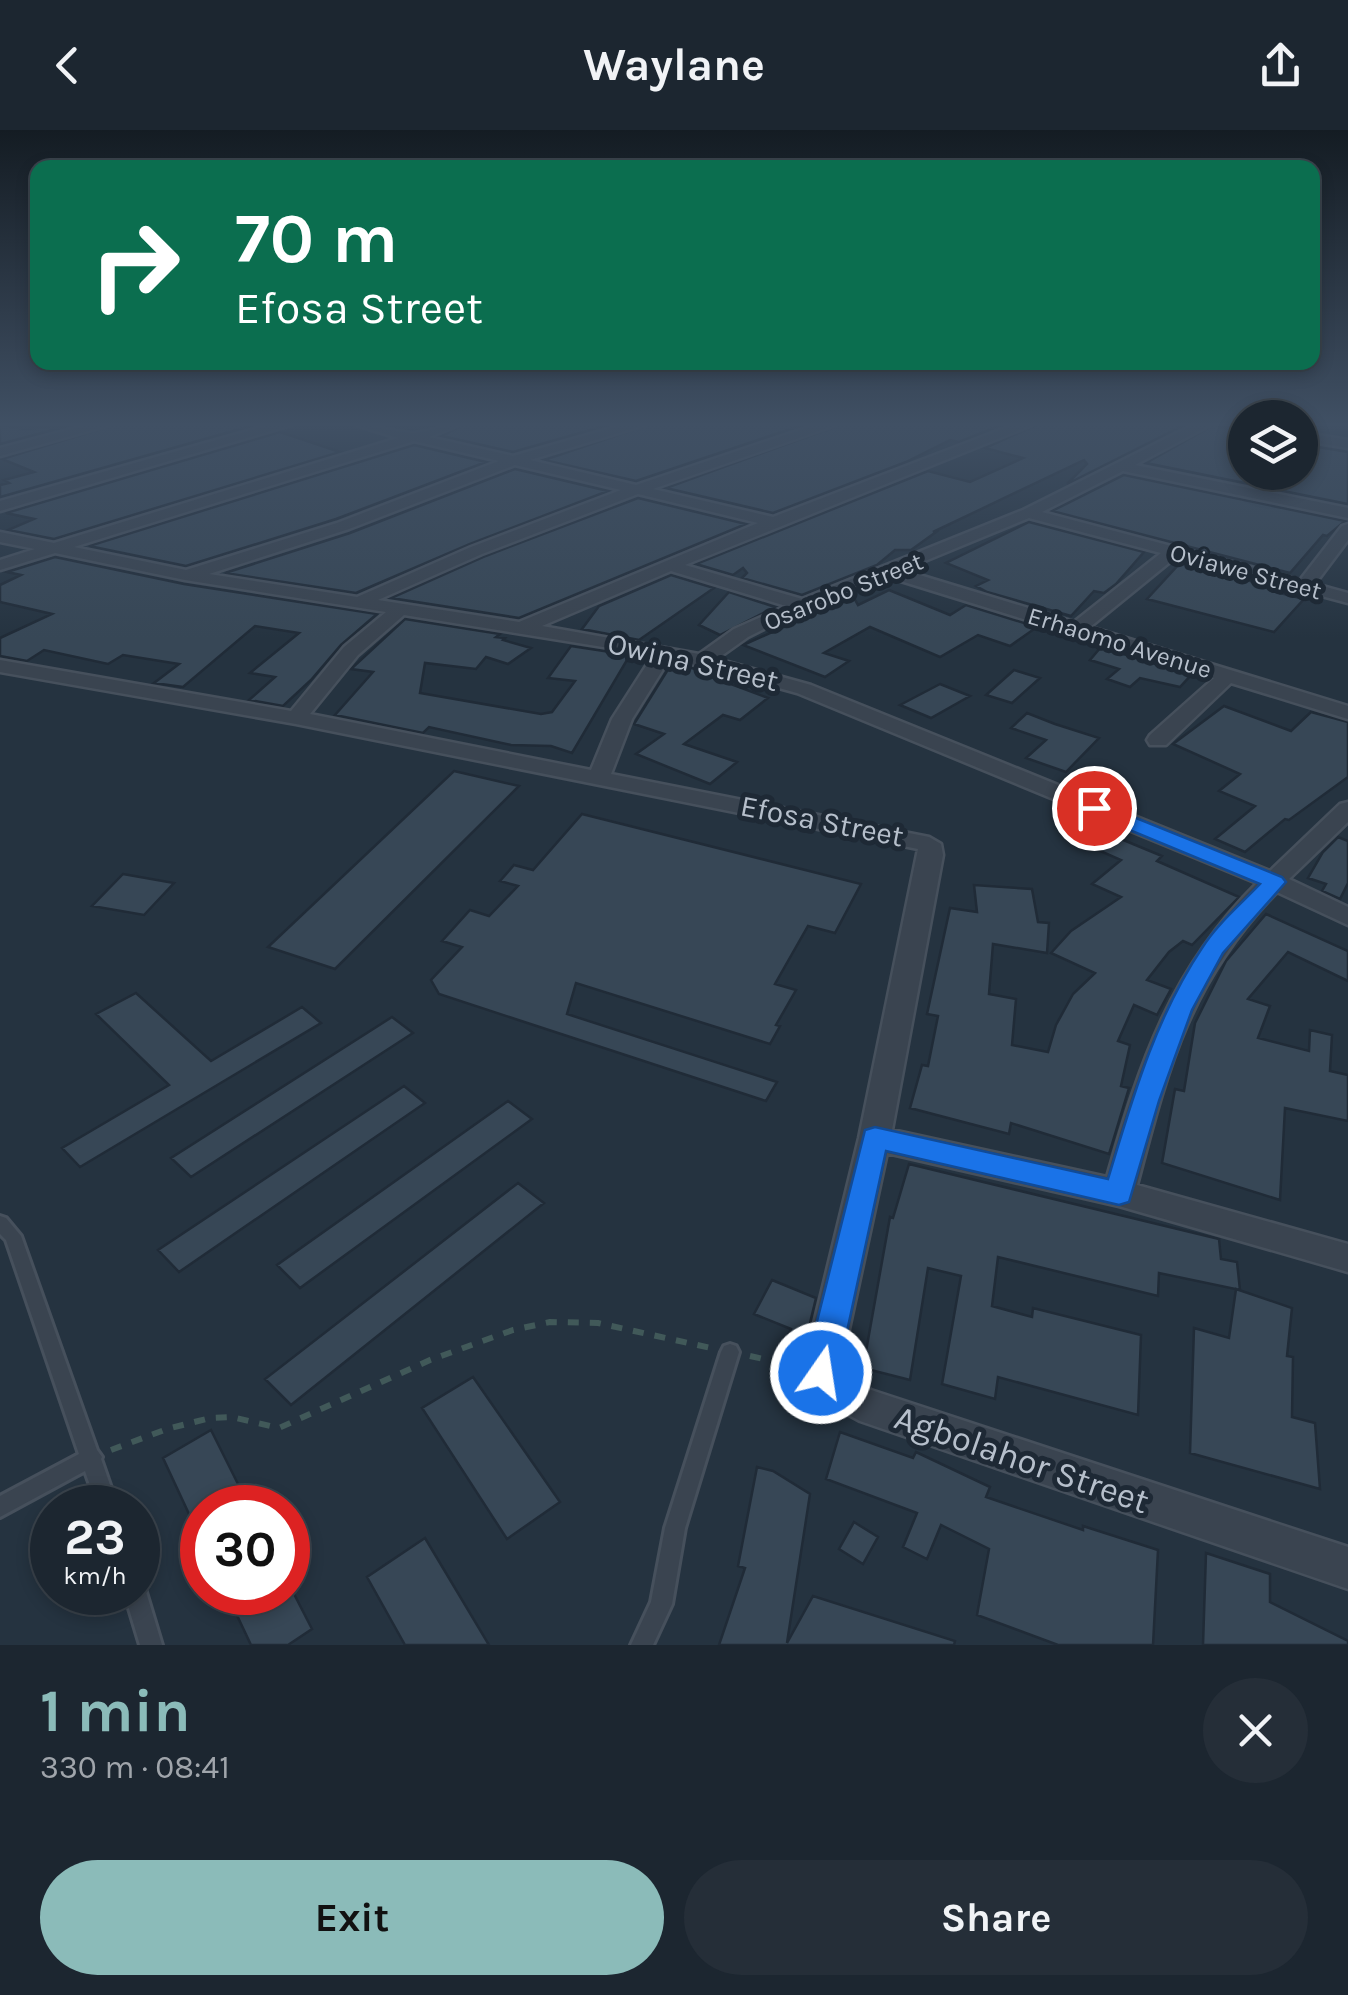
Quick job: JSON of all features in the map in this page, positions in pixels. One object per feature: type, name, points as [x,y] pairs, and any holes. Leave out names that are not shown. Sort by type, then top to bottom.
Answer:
[{"type":"street","points":[[0,506],[37,496]]},
{"type":"street","points":[[0,565],[223,496]]},
{"type":"street","points":[[186,575],[343,526],[422,496]]},
{"type":"street","points":[[362,601],[440,564],[615,496]]},
{"type":"street","points":[[671,496],[774,522]]},
{"type":"street","points":[[522,628],[774,522],[847,496]]},
{"type":"street","name":"Osarobo Street","points":[[702,661],[740,633],[1065,496]]},
{"type":"street","points":[[1264,496],[1348,513]]},
{"type":"street","name":"Oviawe Street","points":[[1028,514],[1348,598]]},
{"type":"street","points":[[1304,586],[1348,530]]},
{"type":"street","name":"Owina Street","points":[[0,537],[186,575],[664,651],[804,689],[1274,882],[1348,917]]},
{"type":"street","points":[[1078,628],[1172,552]]},
{"type":"street","points":[[669,565],[805,606]]},
{"type":"street","name":"Erhaomo Avenue","points":[[891,572],[1348,713]]},
{"type":"street","points":[[296,718],[351,651],[402,608]]},
{"type":"street","points":[[599,777],[622,719],[664,651]]},
{"type":"street","name":"Efosa Street","points":[[0,666],[296,718],[928,844],[931,855],[875,1138]]},
{"type":"street","points":[[1158,740],[1228,676]]},
{"type":"street","points":[[1119,1194],[1145,1101],[1179,1010],[1213,949],[1348,810]]},
{"type":"street","points":[[821,1373],[875,1138],[1119,1194],[1348,1258]]},
{"type":"street","name":"Agbolahor Street","points":[[821,1373],[827,1384],[860,1404],[1348,1568]]},
{"type":"lane","points":[[0,1223],[12,1236],[101,1485]]},
{"type":"lane","points":[[642,1645],[660,1604],[675,1528],[730,1352]]},
{"type":"lane","points":[[0,1507],[92,1456]]},
{"type":"lane","points":[[142,1615],[151,1645]]},
{"type":"path","points":[[92,1456],[195,1420],[228,1417],[258,1427],[279,1428],[496,1334],[546,1323],[582,1321],[821,1373]]},
{"type":"building","points":[[65,496],[196,496],[54,539],[8,530],[34,519],[6,513]]},
{"type":"building","points":[[251,496],[397,496],[186,566],[89,546]]},
{"type":"building","points":[[446,496],[596,496],[356,593],[225,573],[350,533]]},
{"type":"building","points":[[699,496],[818,496],[773,513]]},
{"type":"building","points":[[866,496],[1009,496],[933,532],[911,550],[895,550],[877,565],[802,595],[742,578],[747,573],[743,568],[733,575],[696,564]]},
{"type":"building","points":[[1083,496],[1223,496],[1345,521],[1323,535],[1290,573],[1052,511]]},
{"type":"building","points":[[1307,496],[1348,496],[1348,504]]},
{"type":"building","points":[[638,498],[746,524],[519,618],[391,598],[483,557]]},
{"type":"building","points":[[1029,522],[1144,552],[1116,584],[1104,593],[1094,591],[1071,616],[987,592],[976,586],[988,580],[946,563]]},
{"type":"building","points":[[55,557],[184,584],[377,614],[341,645],[283,706],[249,700],[275,677],[250,673],[299,633],[255,626],[183,687],[154,683],[179,664],[123,655],[108,664],[44,650],[27,661],[0,656],[0,638],[52,614],[0,602],[0,585],[21,575],[7,572]]},
{"type":"building","points":[[1181,562],[1304,599],[1274,632],[1147,599]]},
{"type":"building","points":[[671,575],[714,588],[639,640],[582,629],[599,606]]},
{"type":"building","points":[[889,590],[950,615],[966,605],[1037,627],[1010,646],[978,635],[940,657],[870,627],[824,653],[849,661],[825,677],[743,645],[853,596],[858,605]]},
{"type":"building","points":[[729,592],[775,607],[720,635],[699,625]]},
{"type":"building","points":[[405,619],[500,634],[496,637],[531,648],[508,664],[486,657],[476,669],[425,663],[420,693],[541,714],[552,712],[575,681],[548,678],[571,646],[630,655],[572,753],[551,746],[511,745],[429,727],[423,733],[335,715],[373,672],[351,669]]},
{"type":"building","points":[[1101,647],[1191,675],[1180,687],[1140,678],[1130,687],[1107,679],[1119,669],[1090,660]]},
{"type":"building","points":[[672,663],[715,674],[712,677],[768,698],[740,720],[723,715],[684,744],[737,762],[710,784],[636,754],[664,734],[634,724]]},
{"type":"building","points":[[1014,670],[1040,678],[1012,703],[986,695]]},
{"type":"building","points":[[940,684],[970,696],[931,718],[900,705]]},
{"type":"building","points":[[1224,706],[1291,731],[1311,712],[1348,722],[1348,777],[1289,820],[1285,819],[1245,852],[1215,839],[1255,806],[1219,791],[1240,774],[1173,744]]},
{"type":"building","points":[[1027,713],[1099,738],[1066,772],[1026,758],[1046,740],[1011,728]]},
{"type":"building","points":[[454,771],[519,786],[335,969],[268,947]]},
{"type":"building","points":[[582,814],[861,884],[835,933],[808,926],[775,984],[796,990],[770,1044],[576,983],[567,1014],[777,1082],[766,1101],[439,994],[431,980],[462,947],[442,941],[470,910],[489,916],[518,886],[500,881],[514,865],[533,870]]},
{"type":"building","points":[[1092,827],[1162,856],[1157,861],[1239,897],[1192,945],[1183,941],[1169,952],[1147,980],[1171,989],[1157,1015],[1134,1005],[1118,1041],[1130,1045],[1121,1086],[1129,1088],[1109,1154],[1011,1123],[1009,1134],[910,1108],[922,1065],[928,1066],[938,1016],[927,1014],[950,908],[977,912],[974,885],[1032,889],[1038,922],[1049,923],[1047,953],[993,944],[989,994],[1016,999],[1012,1045],[1048,1052],[1056,1025],[1073,994],[1095,973],[1051,953],[1071,931],[1121,897],[1092,884],[1121,860],[1073,839]]},
{"type":"building","points":[[1338,837],[1348,841],[1348,883],[1340,899],[1322,891],[1326,884],[1308,878],[1323,852]]},
{"type":"building","points":[[123,874],[174,883],[144,915],[92,906]]},
{"type":"building","points":[[1266,914],[1348,951],[1348,981],[1288,952],[1248,999],[1270,1006],[1258,1038],[1309,1051],[1310,1030],[1332,1035],[1330,1071],[1348,1075],[1348,1121],[1285,1108],[1280,1200],[1162,1163],[1175,1089],[1184,1091],[1195,1023],[1226,961]]},
{"type":"building","points":[[136,993],[211,1061],[302,1007],[321,1023],[80,1167],[62,1148],[169,1085],[96,1014]]},
{"type":"building","points":[[392,1017],[413,1033],[191,1177],[171,1158]]},
{"type":"building","points":[[404,1086],[425,1103],[179,1272],[158,1250]]},
{"type":"building","points":[[508,1101],[532,1119],[300,1288],[277,1265]]},
{"type":"building","points":[[909,1164],[1219,1239],[1221,1259],[1237,1262],[1240,1290],[1159,1273],[1158,1296],[998,1257],[992,1306],[1032,1317],[1033,1308],[1141,1335],[1138,1415],[998,1377],[995,1399],[942,1384],[961,1276],[928,1268],[910,1380],[863,1368],[890,1217],[893,1218]]},
{"type":"building","points":[[518,1183],[544,1203],[291,1405],[265,1379]]},
{"type":"building","points":[[772,1280],[816,1298],[799,1369],[777,1360],[791,1329],[754,1314]]},
{"type":"building","points":[[1236,1289],[1292,1308],[1287,1356],[1293,1357],[1292,1417],[1315,1423],[1320,1489],[1190,1453],[1194,1328],[1229,1338]]},
{"type":"building","points":[[473,1377],[560,1502],[507,1539],[422,1408]]},
{"type":"building","points":[[211,1430],[238,1485],[180,1485],[180,1495],[163,1458]]},
{"type":"building","points":[[840,1432],[913,1458],[916,1452],[990,1487],[986,1497],[1158,1550],[1153,1645],[1058,1645],[977,1615],[989,1549],[941,1525],[927,1559],[903,1547],[917,1513],[826,1479]]},
{"type":"building","points":[[757,1467],[773,1471],[810,1494],[787,1643],[813,1596],[955,1641],[954,1645],[719,1645],[745,1568],[738,1566]]},
{"type":"building","points":[[854,1522],[878,1537],[863,1564],[839,1549]]},
{"type":"building","points":[[425,1538],[489,1645],[405,1645],[367,1577]]},
{"type":"building","points":[[1206,1553],[1270,1574],[1270,1602],[1348,1641],[1348,1645],[1203,1645]]},
{"type":"building","points":[[237,1615],[305,1615],[312,1629],[288,1645],[251,1645]]},
{"type":"route","points":[[821,1373],[875,1138],[1119,1194],[1145,1101],[1179,1010],[1213,949],[1274,882],[1094,808]]}]
